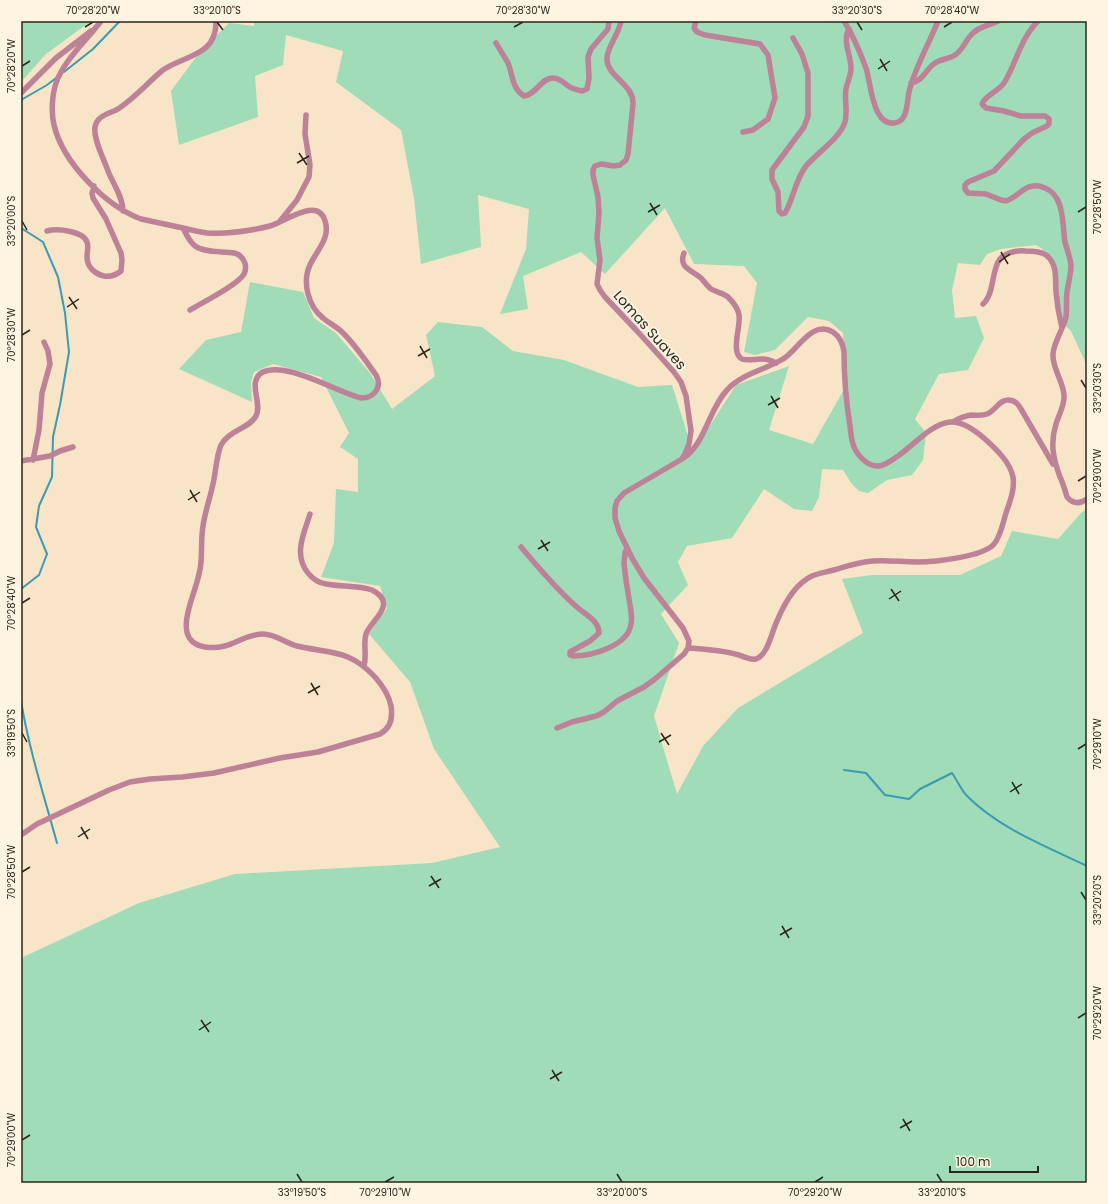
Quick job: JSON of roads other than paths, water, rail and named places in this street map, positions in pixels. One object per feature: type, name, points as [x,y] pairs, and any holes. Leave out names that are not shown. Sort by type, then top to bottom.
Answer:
[{"type":"street","points":[[123,211],[122,202],[109,174],[98,143],[95,128],[96,123],[102,117],[118,109],[163,70],[175,63],[195,55],[206,48],[215,36],[216,21]]},
{"type":"street","points":[[496,43],[507,63],[518,92],[524,96],[529,96],[551,77],[560,79],[570,87],[582,91],[587,89],[589,78],[588,57],[591,49],[608,29],[609,21]]},
{"type":"street","name":"Lomas Suaves","points":[[620,21],[617,35],[608,53],[607,60],[610,68],[630,92],[633,98],[633,104],[628,154],[626,160],[617,166],[599,164],[595,166],[593,172],[598,197],[599,213],[597,238],[600,260],[597,284],[605,297],[674,372],[681,382],[686,396],[691,430],[689,444],[682,459]]},
{"type":"street","points":[[696,21],[694,28],[697,32],[705,35],[760,44],[768,55],[774,98],[768,119],[753,130],[743,132]]},
{"type":"street","points":[[844,21],[865,66],[874,105],[878,114],[882,119],[893,123],[898,122],[903,118],[911,83],[938,21]]},
{"type":"street","points":[[911,83],[918,80],[935,63],[942,59],[953,57],[958,53],[973,32],[998,21]]},
{"type":"street","points":[[1038,21],[1027,34],[1002,85],[997,91],[985,98],[982,104],[986,108],[1021,116],[1045,116],[1049,120],[1049,124],[1024,139],[994,170],[968,182],[965,185],[965,189],[968,193],[986,194],[1006,201],[1024,189],[1032,186],[1047,189],[1055,196],[1062,216],[1065,240],[1071,267],[1066,298],[1066,314],[1054,348],[1053,356],[1054,364],[1064,395],[1063,406],[1056,422],[1052,442],[1053,454],[1068,497],[1074,502],[1082,502],[1087,499]]},
{"type":"street","points":[[21,93],[56,58],[99,24]]},
{"type":"street","points":[[21,836],[37,824],[109,790],[130,782],[214,773],[280,758],[318,752],[380,734],[387,729],[391,723],[391,706],[383,687],[364,666],[354,659],[343,655],[299,646],[265,634],[254,635],[225,647],[214,648],[202,646],[189,638],[187,632],[188,615],[201,564],[203,523],[220,450],[223,442],[229,436],[252,421],[257,415],[258,410],[255,384],[258,377],[261,373],[268,371],[283,371],[314,380],[361,398],[367,397],[377,390],[379,384],[378,377],[348,338],[339,329],[321,316],[315,309],[310,299],[307,288],[307,275],[309,267],[322,245],[326,227],[324,216],[318,211],[309,210],[302,212],[279,223],[263,227],[231,232],[205,233],[141,219],[123,211],[94,186],[77,168],[64,149],[56,133],[53,124],[52,109],[56,84],[61,73],[99,24]]},
{"type":"street","points":[[793,38],[802,54],[808,73],[808,116],[804,127],[782,155],[772,173],[772,179],[778,192],[779,212],[782,214],[785,213],[788,208],[796,182],[802,171],[838,135],[844,125],[846,114],[846,89],[851,68],[846,41],[846,33],[849,29]]},
{"type":"street","points":[[279,223],[297,200],[309,177],[310,165],[305,134],[306,115]]},
{"type":"street","points":[[47,231],[64,230],[78,234],[85,238],[88,243],[88,264],[92,270],[98,275],[107,277],[117,275],[121,271],[121,254],[107,222],[93,198],[92,193],[94,186]]},
{"type":"street","points":[[183,228],[189,239],[195,246],[201,249],[236,253],[241,256],[245,262],[246,270],[243,276],[234,284],[190,310]]},
{"type":"street","points":[[983,304],[989,296],[994,280],[996,266],[1000,259],[1011,253],[1022,251],[1040,252],[1046,255],[1054,266],[1056,274],[1058,310],[1062,328]]},
{"type":"street","points":[[684,252],[683,261],[688,270],[699,276],[711,289],[724,294],[736,307],[740,319],[736,345],[737,352],[740,357],[743,360],[767,359],[776,363]]},
{"type":"street","points":[[557,728],[572,722],[596,716],[604,712],[617,701],[655,680],[684,654],[688,648],[689,641],[683,628],[644,578],[627,548],[615,518],[617,501],[629,490],[687,456],[694,448],[720,399],[727,390],[746,377],[787,357],[811,332],[825,329],[837,335],[842,341],[844,348],[846,402],[852,442],[860,456],[874,466],[882,466],[889,462],[937,426],[953,422],[966,416],[987,414],[1004,400],[1010,400],[1014,401],[1025,414],[1049,458],[1057,468]]},
{"type":"street","points":[[33,460],[39,430],[42,393],[50,364],[48,351],[44,342]]},
{"type":"street","points":[[688,648],[731,653],[750,659],[758,658],[764,653],[777,621],[789,598],[800,584],[808,578],[866,562],[884,560],[917,562],[956,558],[974,554],[993,545],[999,536],[1012,494],[1012,473],[1008,464],[985,438],[969,427],[953,422]]},
{"type":"street","points":[[21,461],[50,456],[73,447]]},
{"type":"street","points":[[310,514],[302,537],[300,549],[302,562],[308,574],[315,580],[327,584],[352,586],[372,590],[378,594],[383,602],[382,611],[366,634],[364,666]]},
{"type":"street","points":[[521,547],[549,579],[578,608],[592,619],[598,627],[599,633],[595,638],[570,652],[570,655],[574,656],[606,649],[621,640],[630,630],[632,620],[624,562],[627,548]]},
{"type":"waterway","points":[[64,72],[93,49],[120,21]]},
{"type":"waterway","points":[[21,100],[56,78]]},
{"type":"waterway","points":[[21,228],[43,242],[58,277],[65,313],[69,352],[53,437],[52,477],[39,506],[36,527],[47,554],[39,575],[21,589]]},
{"type":"waterway","points":[[21,701],[32,755],[57,843]]},
{"type":"waterway","points":[[844,770],[866,773],[885,795],[909,799],[920,789],[952,773],[967,796],[994,818],[1024,836],[1087,866]]}]
